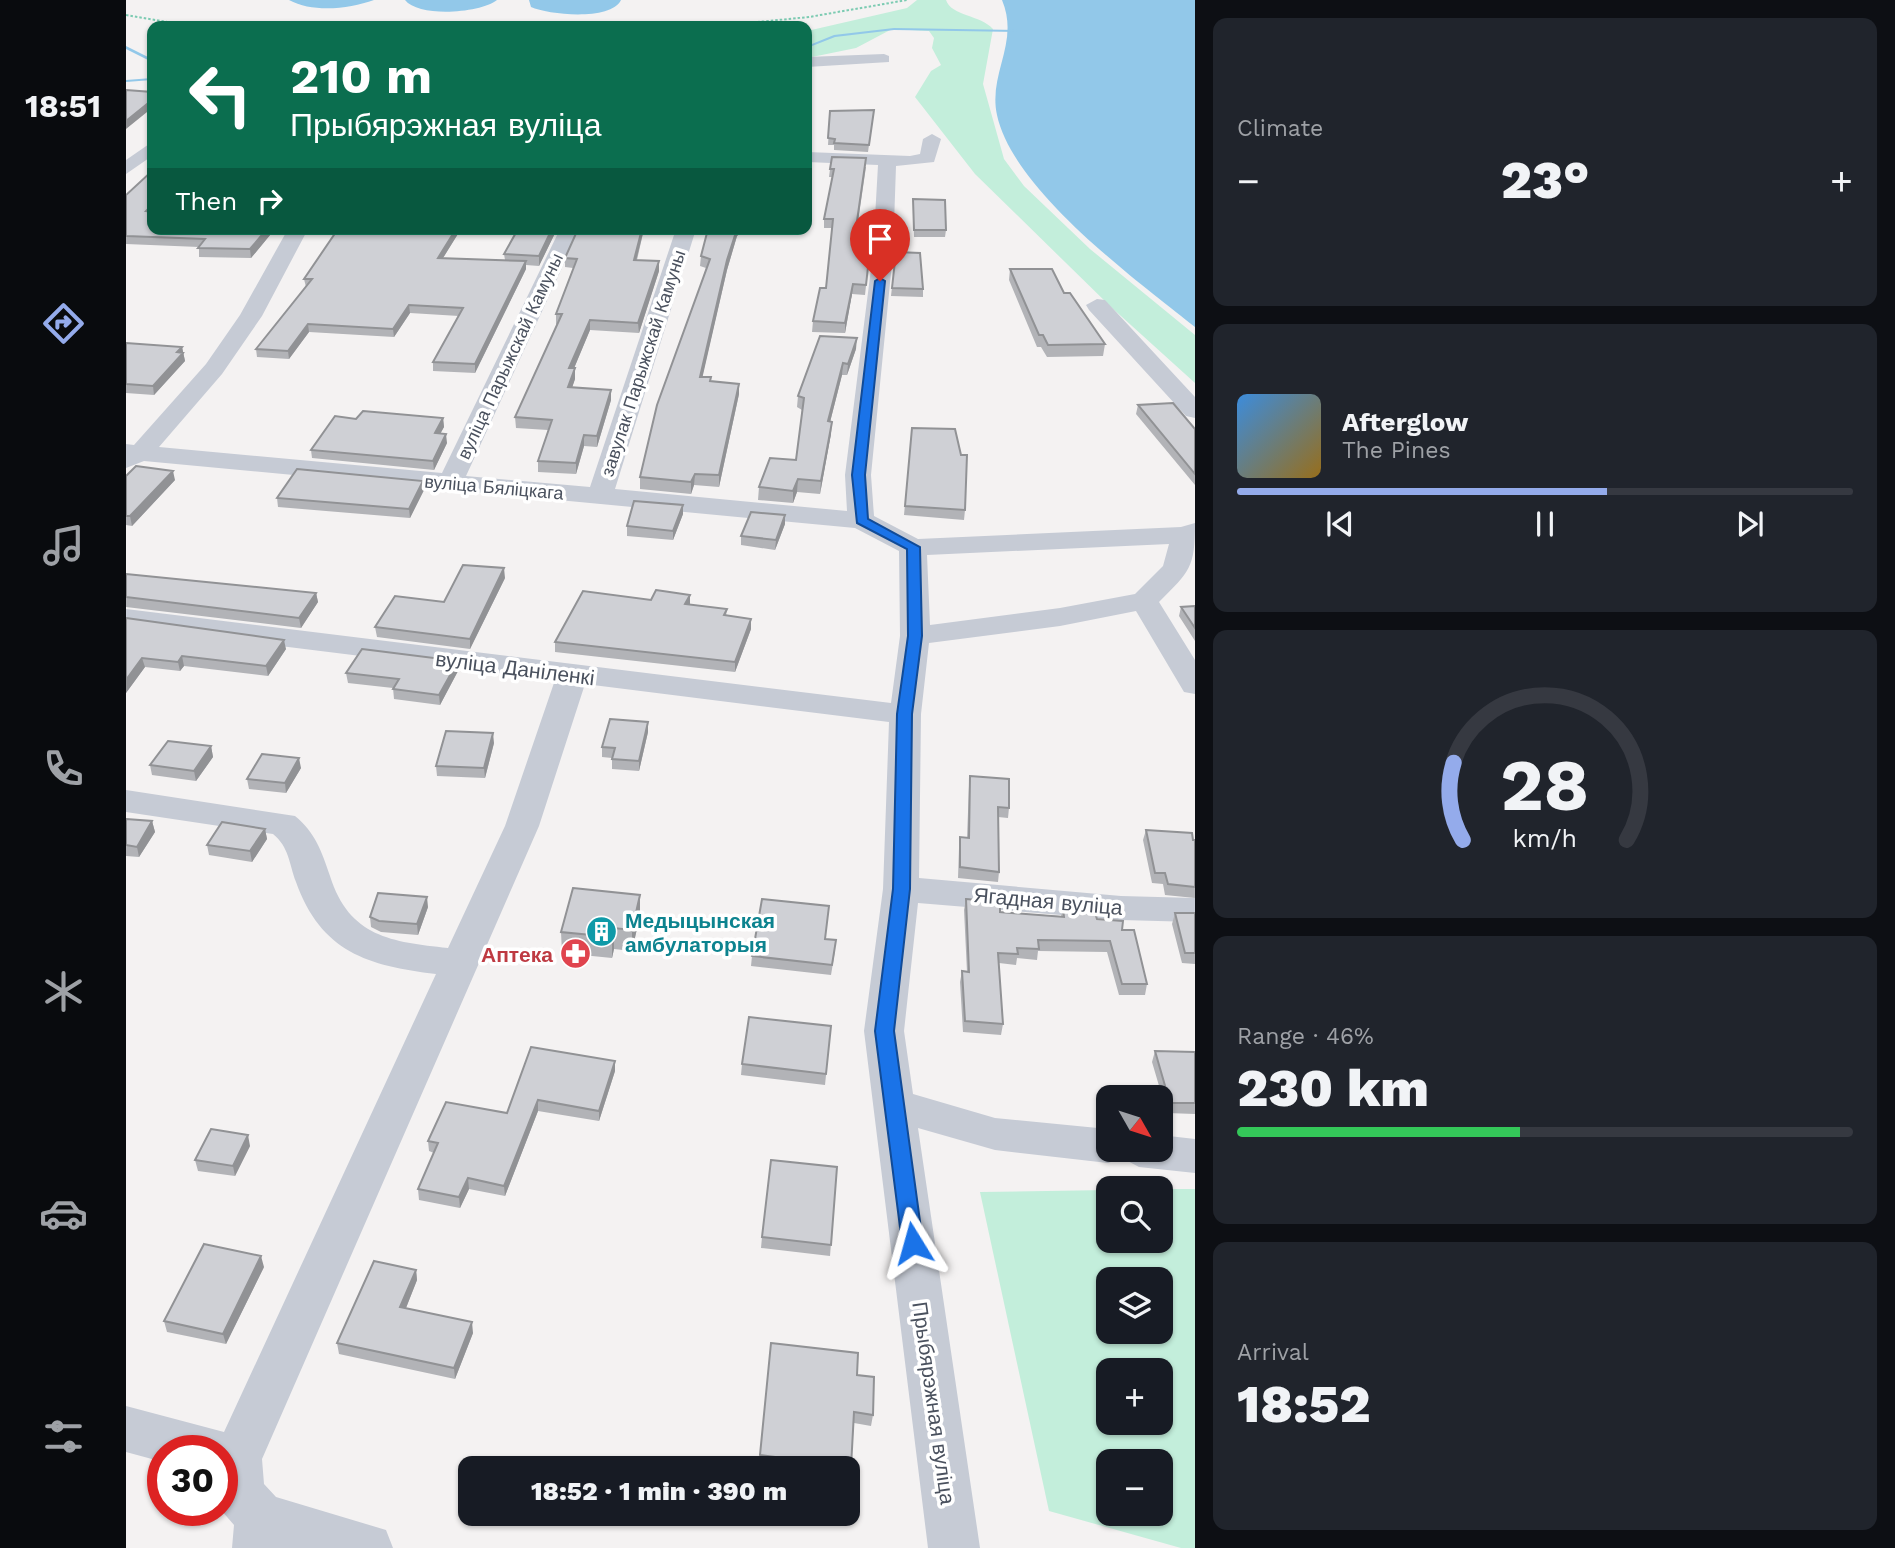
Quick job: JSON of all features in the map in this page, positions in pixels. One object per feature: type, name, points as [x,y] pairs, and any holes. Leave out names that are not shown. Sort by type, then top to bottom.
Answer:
[{"type":"street","points":[[812,62],[884,59]]},
{"type":"street","points":[[812,157],[887,160],[928,158],[932,139]]},
{"type":"street","points":[[126,169],[147,151]]},
{"type":"street","points":[[887,160],[883,253],[858,475],[861,520],[914,547],[1190,533],[1176,569],[1144,601],[1060,617],[915,636]]},
{"type":"street","points":[[131,455],[214,369],[251,316],[295,235]]},
{"type":"street","name":"вуліца Парыжскай Камуны","points":[[450,483],[567,235]]},
{"type":"street","name":"завулак Парыжскай Камуны","points":[[600,496],[684,235]]},
{"type":"street","points":[[1097,306],[1195,411]]},
{"type":"street","name":"вуліца Бяліцкага","points":[[131,455],[861,520]]},
{"type":"street","name":"Прыбярэжная вуліца","points":[[914,547],[915,636],[905,714],[901,889],[884,1031],[954,1548]]},
{"type":"street","points":[[1144,601],[1195,685]]},
{"type":"street","name":"вуліца Даніленкі","points":[[126,618],[905,714]]},
{"type":"street","points":[[232,1435],[462,963],[522,826],[572,675]]},
{"type":"street","points":[[126,801],[284,824],[299,836],[315,886],[343,934],[381,954],[462,963]]},
{"type":"street","name":"Ягадная вуліца","points":[[901,889],[1121,908],[1195,910]]},
{"type":"street","points":[[894,1105],[995,1135],[1096,1145]]},
{"type":"street","points":[[1173,1154],[1195,1156]]},
{"type":"street","points":[[126,1429],[148,1435]]},
{"type":"street","points":[[238,1492],[259,1533],[368,1548]]},
{"type":"path","points":[[764,21],[820,15],[906,0]]},
{"type":"path","points":[[126,15],[161,21]]},
{"type":"green space","points":[[917,0],[946,0],[960,13],[988,24],[993,29],[983,84],[1004,159],[1024,186],[1090,249],[1195,335],[1195,383],[1111,307],[975,174],[915,97],[931,71],[941,65],[932,48],[934,38],[929,31],[892,29],[856,48],[812,57],[812,30],[907,8]]},
{"type":"green space","points":[[1173,1189],[1195,1189],[1195,1548],[1181,1548],[1103,1526],[1173,1526],[1173,1449],[1096,1449],[1096,1524],[1049,1511],[980,1192],[1096,1190],[1096,1253],[1173,1253]]},
{"type":"water","points":[[289,0],[374,0],[354,6],[320,8]]},
{"type":"water","points":[[405,0],[497,0],[478,8],[450,12],[423,9],[412,6]]},
{"type":"water","points":[[529,0],[621,0],[615,7],[593,14],[565,14],[531,7]]},
{"type":"water","points":[[1002,0],[1195,0],[1195,327],[1080,232],[1026,173],[1008,144],[997,115],[995,100],[1008,30]]},
{"type":"building","points":[[126,90],[147,92],[147,104],[126,121]]},
{"type":"building","points":[[874,110],[869,145],[834,143],[835,139],[828,138],[830,111]]},
{"type":"building","points":[[832,157],[866,158],[853,249],[870,249],[866,285],[853,284],[845,323],[813,321],[820,288],[826,288],[833,219],[824,219],[834,169],[830,169]]},
{"type":"building","points":[[147,176],[147,235],[262,235],[250,249],[198,248],[205,239],[126,236],[126,195]]},
{"type":"building","points":[[913,199],[945,200],[946,230],[914,230]]},
{"type":"building","points":[[334,235],[452,235],[438,258],[526,261],[475,364],[433,362],[463,308],[409,305],[393,329],[308,324],[288,351],[256,349],[312,279],[304,279]]},
{"type":"building","points":[[515,235],[549,235],[539,256],[504,254]]},
{"type":"building","points":[[575,235],[640,235],[634,260],[659,261],[638,323],[590,320],[569,368],[575,368],[568,387],[611,390],[597,436],[584,435],[576,463],[538,461],[552,420],[515,417],[562,314],[556,314],[577,259],[565,258]]},
{"type":"building","points":[[706,235],[735,235],[700,377],[711,377],[710,381],[739,384],[719,475],[695,474],[691,482],[640,477],[657,405],[710,259],[701,256]]},
{"type":"building","points":[[896,252],[920,253],[923,289],[892,288]]},
{"type":"building","points":[[1010,269],[1052,269],[1064,293],[1070,293],[1105,344],[1048,345],[1043,335],[1039,335]]},
{"type":"building","points":[[820,336],[857,338],[848,364],[843,363],[828,421],[832,422],[821,481],[798,479],[793,491],[759,487],[770,458],[796,460],[804,398],[798,396]]},
{"type":"building","points":[[126,343],[182,347],[177,352],[183,353],[153,386],[126,384]]},
{"type":"building","points":[[1173,403],[1195,429],[1195,474],[1138,405]]},
{"type":"building","points":[[363,411],[443,418],[435,433],[446,434],[433,461],[311,450],[335,416],[356,419]]},
{"type":"building","points":[[912,428],[955,429],[961,455],[967,455],[965,510],[905,506]]},
{"type":"building","points":[[136,466],[173,471],[130,516],[126,516],[126,476]]},
{"type":"building","points":[[297,469],[423,481],[409,509],[277,498]]},
{"type":"building","points":[[634,501],[683,505],[673,531],[627,526]]},
{"type":"building","points":[[751,512],[785,515],[776,540],[741,536]]},
{"type":"building","points":[[463,565],[504,568],[470,639],[375,627],[395,596],[444,602]]},
{"type":"building","points":[[126,574],[316,593],[299,618],[126,597]]},
{"type":"building","points":[[656,590],[690,595],[685,604],[727,609],[724,615],[751,619],[735,662],[555,642],[583,591],[651,600]]},
{"type":"building","points":[[1195,606],[1195,628],[1181,607]]},
{"type":"building","points":[[126,618],[284,640],[266,666],[182,656],[178,662],[142,658],[126,680]]},
{"type":"building","points":[[362,649],[458,661],[439,695],[393,689],[399,679],[346,673]]},
{"type":"building","points":[[610,719],[648,722],[639,761],[612,759],[615,748],[602,747]]},
{"type":"building","points":[[446,731],[493,733],[484,768],[436,766]]},
{"type":"building","points":[[168,741],[211,746],[194,771],[150,765]]},
{"type":"building","points":[[262,754],[299,758],[285,783],[247,779]]},
{"type":"building","points":[[970,776],[1009,779],[1009,808],[998,807],[999,872],[960,867],[960,837],[969,838]]},
{"type":"building","points":[[126,819],[152,821],[137,847],[126,845]]},
{"type":"building","points":[[222,822],[265,829],[250,851],[207,845]]},
{"type":"building","points":[[1146,830],[1192,833],[1195,840],[1195,887],[1168,884],[1165,873],[1155,873]]},
{"type":"building","points":[[573,888],[640,895],[632,930],[614,928],[612,937],[561,932]]},
{"type":"building","points":[[378,893],[427,897],[417,924],[379,921],[370,917]]},
{"type":"building","points":[[762,899],[829,906],[825,939],[836,940],[832,965],[752,956]]},
{"type":"building","points":[[966,899],[1000,902],[1000,912],[1064,917],[1063,909],[1094,910],[1097,919],[1123,921],[1122,930],[1134,930],[1147,984],[1122,984],[1110,941],[1038,940],[1039,949],[1017,948],[1018,954],[998,953],[1003,1024],[965,1021],[962,971],[969,972]]},
{"type":"building","points":[[1175,913],[1195,913],[1195,953],[1185,953]]},
{"type":"building","points":[[749,1017],[831,1026],[826,1074],[742,1064]]},
{"type":"building","points":[[531,1047],[615,1061],[599,1111],[538,1100],[504,1186],[468,1178],[459,1197],[418,1189],[438,1143],[428,1141],[446,1102],[507,1113]]},
{"type":"building","points":[[1155,1051],[1195,1052],[1195,1103],[1173,1103],[1173,1085],[1165,1085]]},
{"type":"building","points":[[211,1129],[248,1135],[233,1166],[195,1160]]},
{"type":"building","points":[[771,1160],[837,1167],[831,1245],[762,1237]]},
{"type":"building","points":[[204,1244],[261,1256],[223,1334],[164,1321]]},
{"type":"building","points":[[374,1261],[416,1270],[400,1307],[472,1322],[454,1368],[337,1343]]},
{"type":"building","points":[[771,1343],[858,1353],[857,1375],[874,1377],[873,1415],[854,1412],[852,1456],[760,1455]]},
{"type":"waterway","points":[[812,45],[834,36],[894,29],[1021,31]]},
{"type":"waterway","points":[[126,47],[147,58]]},
{"type":"waterway","points":[[126,81],[147,79]]},
{"type":"place","name":"Медыцынская амбулаторыя","points":[[602,932]]},
{"type":"place","name":"Аптека","points":[[576,954]]},
{"type":"route","points":[[880,281],[858,475],[861,520],[914,547],[915,636],[905,714],[901,889],[884,1031],[913,1243]]}]
